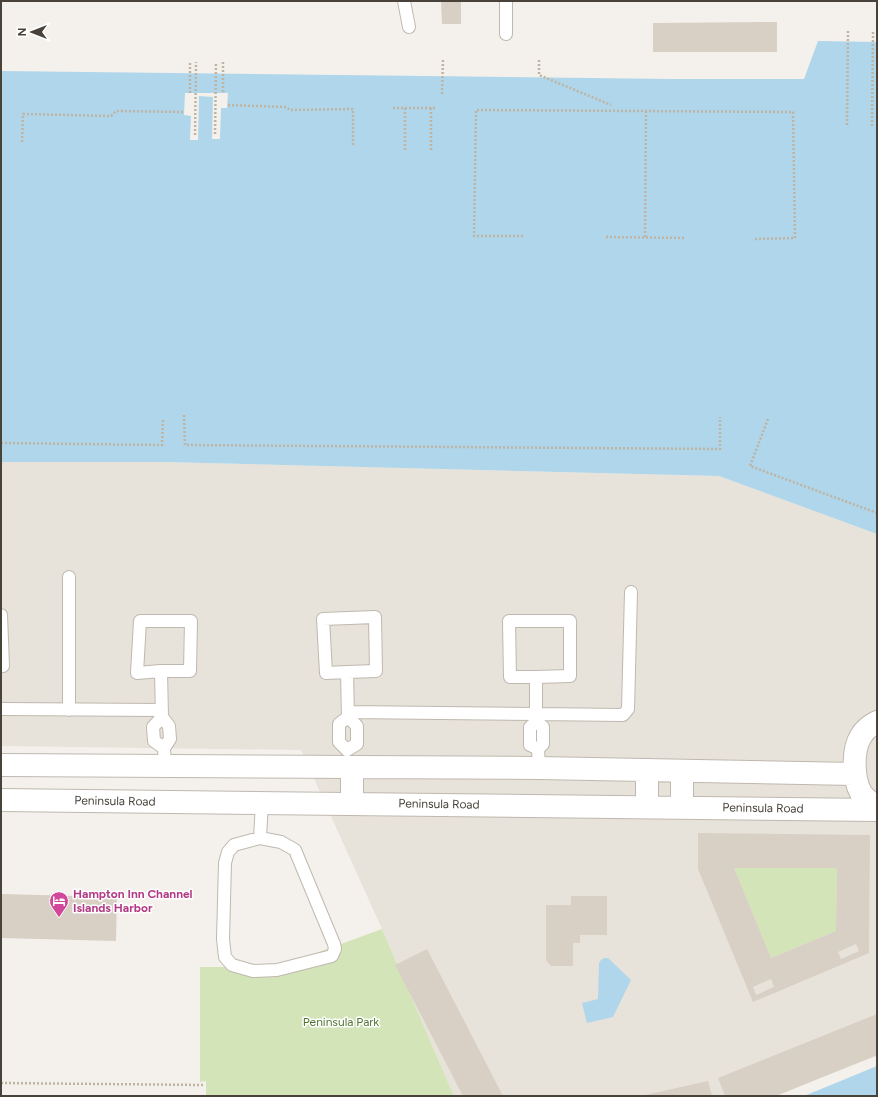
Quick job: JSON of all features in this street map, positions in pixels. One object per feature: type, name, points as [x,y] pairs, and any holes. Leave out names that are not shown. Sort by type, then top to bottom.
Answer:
[{"type":"street","name":"Peninsula Road","points":[[877,722],[868,727],[861,735],[855,755],[855,774],[857,784],[861,793],[877,808]]},
{"type":"street","points":[[165,758],[165,802]]},
{"type":"street","points":[[1,765],[165,758],[349,762],[538,759],[647,770],[855,774]]},
{"type":"street","points":[[349,762],[352,803]]},
{"type":"street","points":[[647,770],[647,807]]},
{"type":"street","points":[[682,771],[682,807]]},
{"type":"street","name":"Peninsula Road","points":[[1,800],[877,808]]},
{"type":"lane","points":[[404,1],[409,27]]},
{"type":"lane","points":[[506,1],[506,34]]},
{"type":"lane","points":[[70,577],[70,710]]},
{"type":"lane","points":[[348,714],[536,718],[623,715],[628,709],[632,592]]},
{"type":"lane","points":[[1,615],[3,666],[1,666]]},
{"type":"lane","points":[[375,617],[376,671],[347,672],[326,672],[323,619],[375,617]]},
{"type":"lane","points":[[140,621],[191,621],[190,671],[161,671],[137,673],[140,621]]},
{"type":"lane","points":[[509,621],[570,621],[570,676],[536,677],[510,677],[509,621]]},
{"type":"lane","points":[[161,671],[162,714],[169,726],[170,739],[165,758]]},
{"type":"lane","points":[[347,672],[348,714],[357,726],[357,744],[349,762]]},
{"type":"lane","points":[[536,677],[536,718],[543,727],[543,744],[538,759]]},
{"type":"lane","points":[[1,709],[162,714]]},
{"type":"lane","points":[[348,714],[340,724],[339,742],[349,762]]},
{"type":"lane","points":[[260,838],[262,802]]},
{"type":"lane","points":[[260,838],[281,842],[295,850],[334,944],[335,950],[332,956],[277,970],[253,971],[232,965],[225,956],[223,939],[225,863],[228,852],[234,845],[260,838]]},
{"type":"path","points":[[847,124],[848,31]]},
{"type":"path","points":[[872,126],[873,32]]},
{"type":"path","points":[[442,94],[443,59]]},
{"type":"path","points":[[539,60],[539,75],[611,105]]},
{"type":"path","points":[[190,62],[190,93]]},
{"type":"path","points":[[195,135],[196,62]]},
{"type":"path","points":[[216,62],[216,134]]},
{"type":"path","points":[[223,62],[223,93]]},
{"type":"path","points":[[228,105],[286,107],[290,110],[353,109],[353,146]]},
{"type":"path","points":[[393,108],[436,108]]},
{"type":"path","points":[[405,108],[405,152]]},
{"type":"path","points":[[431,108],[431,152]]},
{"type":"path","points":[[523,236],[474,236],[476,110],[793,112],[795,238],[754,239]]},
{"type":"path","points":[[22,142],[23,114],[111,116],[116,111],[184,112]]},
{"type":"path","points":[[645,237],[646,111]]},
{"type":"path","points":[[606,237],[686,238]]},
{"type":"path","points":[[184,415],[185,445],[720,449],[720,417]]},
{"type":"path","points":[[1,443],[162,445],[163,418]]},
{"type":"path","points":[[768,419],[750,466],[877,513]]},
{"type":"path","points":[[1,1084],[203,1085]]},
{"type":"shaded area","points":[[1,462],[164,462],[719,476],[877,534],[877,1056],[774,1096],[454,1096],[382,929],[301,750],[1,746]]},
{"type":"green space","points":[[734,868],[837,868],[836,931],[771,958]]},
{"type":"green space","name":"Peninsula Park","points":[[382,929],[454,1096],[206,1096],[206,1081],[200,1082],[200,967],[278,967]]},
{"type":"water","points":[[818,41],[877,42],[877,534],[719,476],[164,462],[1,462],[1,71],[671,79],[804,79]]},
{"type":"water","points":[[604,958],[608,958],[631,980],[613,1017],[587,1023],[582,1003],[598,999],[599,963]]},
{"type":"water","points":[[877,1066],[877,1096],[804,1096]]},
{"type":"pier","points":[[185,93],[228,93],[227,108],[221,108],[220,139],[212,139],[213,97],[199,96],[198,140],[190,140],[191,116],[184,115]]},
{"type":"building","points":[[441,1],[461,1],[461,24],[442,24]]},
{"type":"building","points":[[777,22],[777,52],[653,52],[653,23]]},
{"type":"building","points":[[698,833],[870,835],[869,953],[753,1002],[698,869]],"holes":[[[734,868],[837,868],[836,931],[771,958]],[[856,944],[859,951],[841,959],[838,952]],[[771,979],[774,987],[756,995],[753,987]]]},
{"type":"building","name":"Hampton Inn Channel Islands Harbor","points":[[1,894],[117,897],[116,941],[1,938]]},
{"type":"building","points":[[571,896],[607,896],[607,935],[580,935],[580,943],[573,943],[573,966],[551,966],[546,960],[546,905],[571,905]]},
{"type":"building","points":[[427,949],[503,1096],[463,1096],[395,965]]},
{"type":"building","points":[[877,1014],[877,1055],[776,1096],[725,1096],[718,1078]]},
{"type":"building","points":[[708,1081],[712,1096],[645,1096],[645,1095]]},
{"type":"place","name":"Hampton Inn Channel Islands Harbor","points":[[59,918]]}]
